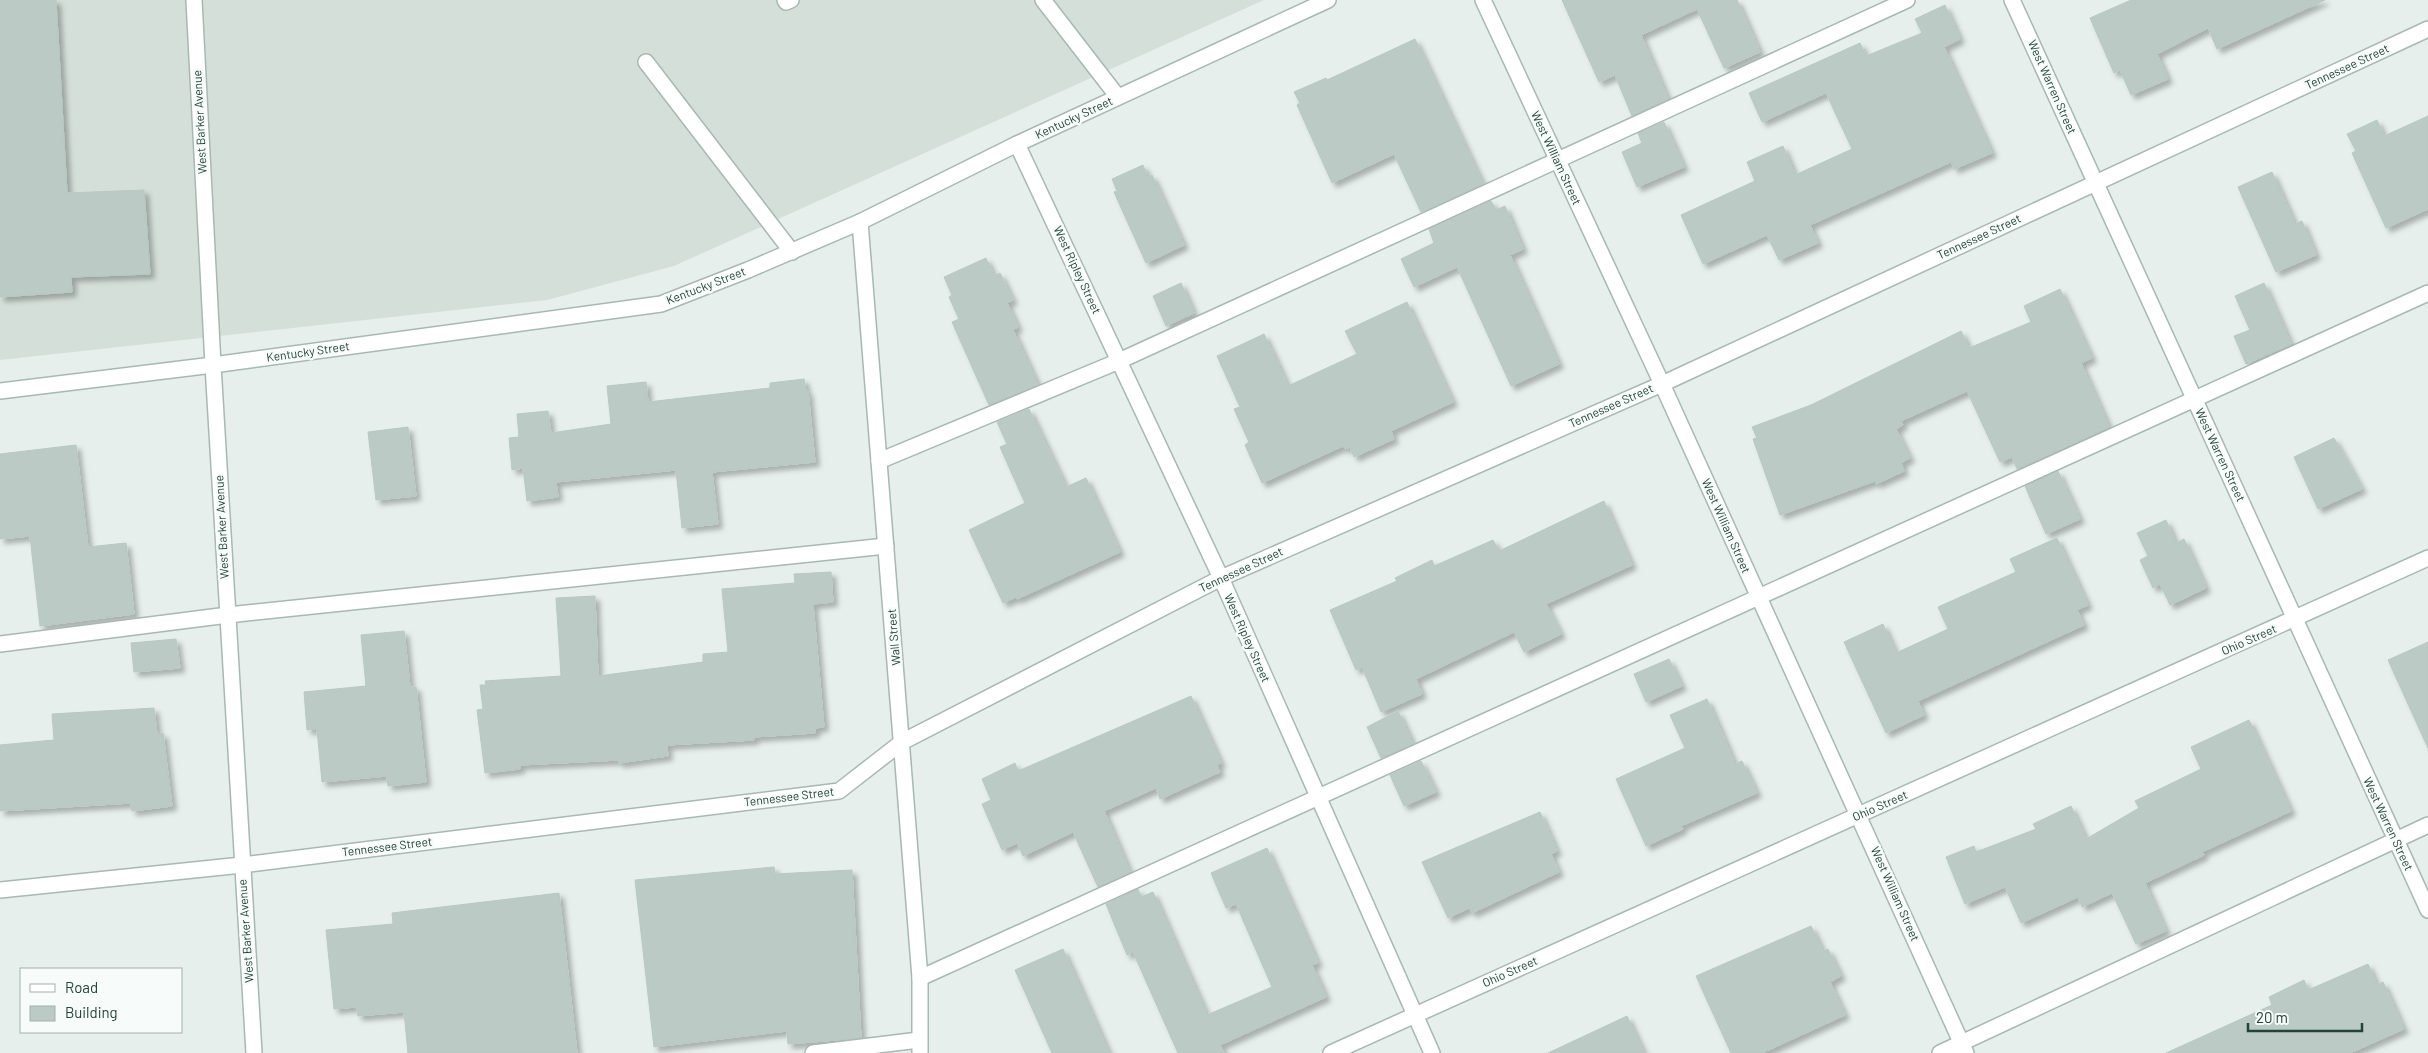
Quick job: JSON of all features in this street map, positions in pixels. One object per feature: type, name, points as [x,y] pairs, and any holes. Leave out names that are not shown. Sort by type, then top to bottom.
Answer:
[{"type":"street","name":"West Barker Avenue","points":[[194,0],[213,365],[254,1053]]},
{"type":"street","points":[[785,0],[786,2],[791,0]]},
{"type":"street","points":[[1043,0],[1118,97]]},
{"type":"street","name":"Kentucky Street","points":[[0,391],[213,365],[661,304],[792,252],[860,222],[1017,144],[1328,0]]},
{"type":"street","name":"West William Street","points":[[1483,0],[1662,384],[1964,1048]]},
{"type":"street","points":[[879,461],[1119,361],[1907,0]]},
{"type":"street","name":"West Warren Street","points":[[2012,0],[2428,910]]},
{"type":"street","name":"Tennessee Street","points":[[0,890],[242,866],[839,791],[902,742],[1221,578],[1662,384],[2428,29]]},
{"type":"street","points":[[646,62],[792,252]]},
{"type":"street","name":"West Ripley Street","points":[[1017,144],[1221,578],[1432,1053]]},
{"type":"street","name":"Wall Street","points":[[860,222],[920,978],[920,1047]]},
{"type":"street","points":[[920,978],[2428,293]]},
{"type":"street","points":[[0,644],[228,615],[886,546]]},
{"type":"street","name":"Ohio Street","points":[[1331,1053],[2428,558]]},
{"type":"street","points":[[1940,1053],[1964,1048],[2428,824]]},
{"type":"street","points":[[813,1053],[920,1047]]},
{"type":"shaded area","points":[[0,0],[1264,0],[674,266],[547,300],[0,360]]},
{"type":"building","points":[[0,0],[56,0],[67,193],[144,190],[150,274],[71,277],[72,292],[0,297]]},
{"type":"building","points":[[1562,0],[1737,0],[1760,52],[1724,68],[1697,9],[1641,35],[1668,99],[1632,116],[1615,75],[1599,82]]},
{"type":"building","points":[[2131,0],[2325,0],[2217,49],[2208,28],[2157,54],[2168,79],[2131,95],[2120,70],[2114,73],[2090,18]]},
{"type":"building","points":[[1945,5],[1960,39],[1944,47],[1992,153],[1954,169],[1951,162],[1810,225],[1818,243],[1779,260],[1767,235],[1703,264],[1681,215],[1755,181],[1747,162],[1783,146],[1795,175],[1852,149],[1826,93],[1762,122],[1749,93],[1860,43],[1866,56],[1922,33],[1915,19]]},
{"type":"building","points":[[1415,39],[1483,184],[1421,212],[1394,154],[1332,183],[1297,105],[1300,103],[1294,92],[1326,78],[1327,80]]},
{"type":"building","points":[[2428,116],[2428,209],[2386,228],[2352,153],[2356,151],[2347,134],[2377,120],[2384,136]]},
{"type":"building","points":[[1664,122],[1684,167],[1637,187],[1622,152],[1642,143],[1638,133]]},
{"type":"building","points":[[1143,165],[1148,177],[1152,175],[1184,245],[1146,263],[1114,192],[1117,191],[1112,179]]},
{"type":"building","points":[[2272,172],[2295,224],[2302,221],[2316,255],[2276,272],[2238,187]]},
{"type":"building","points":[[1491,201],[1496,210],[1505,206],[1523,249],[1510,255],[1559,364],[1511,386],[1457,267],[1414,287],[1401,259],[1434,243],[1429,229]]},
{"type":"building","points":[[986,258],[994,276],[1000,273],[1013,300],[1007,303],[1018,327],[1013,330],[1038,385],[989,405],[952,322],[959,319],[949,297],[952,295],[944,277]]},
{"type":"building","points":[[1181,283],[1194,313],[1166,326],[1153,296]]},
{"type":"building","points":[[2264,283],[2291,344],[2246,364],[2234,336],[2250,330],[2235,296]]},
{"type":"building","points":[[2060,289],[2092,358],[2081,363],[2109,427],[2017,469],[2012,457],[2000,462],[1967,391],[1901,421],[1903,425],[1896,429],[1910,458],[1901,463],[1904,471],[1876,484],[1875,481],[1780,515],[1753,439],[1757,438],[1752,427],[1811,405],[1961,331],[1969,348],[2031,322],[2024,306]]},
{"type":"building","points":[[1407,302],[1453,402],[1391,431],[1394,439],[1354,457],[1350,447],[1345,449],[1343,446],[1262,483],[1245,445],[1249,442],[1234,409],[1240,407],[1217,356],[1264,334],[1288,386],[1357,354],[1345,331]]},
{"type":"building","points":[[804,379],[806,391],[808,391],[815,462],[712,472],[718,524],[682,528],[676,470],[556,482],[558,497],[527,501],[523,468],[512,470],[509,438],[519,437],[517,414],[548,411],[551,433],[611,424],[607,386],[646,382],[648,402],[770,388],[770,383]]},
{"type":"building","points":[[1029,409],[1066,487],[1086,478],[1120,552],[1017,599],[1016,597],[1003,603],[969,530],[1025,503],[1000,447],[1007,444],[997,422]]},
{"type":"building","points":[[408,427],[416,496],[376,500],[368,432]]},
{"type":"building","points":[[2334,438],[2362,489],[2318,509],[2294,457]]},
{"type":"building","points":[[76,445],[88,547],[126,543],[134,614],[40,626],[30,536],[0,539],[0,454]]},
{"type":"building","points":[[2058,471],[2080,519],[2046,534],[2025,486]]},
{"type":"building","points":[[1604,501],[1632,565],[1546,604],[1561,634],[1524,652],[1514,632],[1416,679],[1422,694],[1381,712],[1362,667],[1356,670],[1330,610],[1397,581],[1395,578],[1432,560],[1434,566],[1493,540],[1499,551]]},
{"type":"building","points":[[2166,520],[2176,543],[2184,539],[2206,588],[2170,605],[2160,584],[2153,588],[2140,560],[2148,556],[2137,533]]},
{"type":"building","points":[[2057,538],[2088,605],[2077,610],[2084,625],[1918,701],[1924,715],[1886,733],[1844,642],[1883,624],[1896,653],[1948,629],[1938,607],[2016,572],[2010,559]]},
{"type":"building","points":[[831,572],[833,602],[813,604],[824,727],[815,728],[815,733],[754,737],[754,740],[667,745],[668,756],[619,763],[619,760],[520,765],[520,769],[485,773],[477,710],[483,709],[480,685],[486,685],[485,681],[561,676],[556,598],[595,596],[598,676],[703,662],[703,654],[728,652],[722,589],[795,583],[794,574]]},
{"type":"building","points":[[404,631],[410,687],[416,687],[426,782],[388,786],[387,776],[322,782],[317,729],[307,730],[304,692],[366,686],[361,635]]},
{"type":"building","points":[[176,639],[180,668],[134,672],[131,643]]},
{"type":"building","points":[[2428,642],[2428,748],[2388,660]]},
{"type":"building","points":[[1669,659],[1682,686],[1646,702],[1634,674]]},
{"type":"building","points":[[1191,696],[1221,763],[1217,765],[1220,772],[1160,799],[1156,788],[1104,811],[1130,872],[1098,887],[1073,832],[1023,856],[1017,843],[1002,850],[982,804],[991,800],[982,779],[1015,763],[1018,771]]},
{"type":"building","points":[[1707,699],[1735,764],[1742,761],[1757,793],[1681,826],[1683,829],[1646,846],[1616,779],[1685,748],[1670,715]]},
{"type":"building","points":[[154,708],[157,734],[163,733],[172,806],[132,811],[131,803],[0,811],[0,745],[54,740],[52,714]]},
{"type":"building","points":[[1398,711],[1413,744],[1381,758],[1367,727]]},
{"type":"building","points":[[2249,720],[2291,811],[2202,852],[2204,855],[2145,883],[2166,931],[2136,944],[2112,893],[2082,907],[2078,897],[2021,923],[2005,887],[1965,904],[1946,857],[1974,846],[1976,852],[2036,829],[2033,824],[2071,806],[2086,839],[2139,808],[2135,801],[2201,769],[2191,747]]},
{"type":"building","points":[[1421,761],[1436,792],[1404,806],[1390,775]]},
{"type":"building","points":[[1540,812],[1557,851],[1551,854],[1559,872],[1472,913],[1469,908],[1448,918],[1422,862]]},
{"type":"building","points":[[1267,848],[1318,963],[1312,965],[1326,997],[1220,1045],[1224,1053],[1178,1053],[1133,952],[1127,955],[1106,904],[1138,889],[1141,897],[1153,892],[1207,1015],[1272,987],[1236,904],[1226,908],[1211,873]]},
{"type":"building","points":[[774,867],[775,874],[852,870],[861,1038],[788,1044],[787,1031],[654,1047],[635,880]]},
{"type":"building","points":[[559,893],[577,1053],[408,1053],[404,1012],[358,1016],[356,1007],[334,1009],[326,930],[393,924],[392,913]]},
{"type":"building","points":[[1811,926],[1823,951],[1828,949],[1841,976],[1830,982],[1845,1015],[1762,1053],[1731,1053],[1696,976]]},
{"type":"building","points":[[1063,949],[1109,1053],[1052,1053],[1015,970]]},
{"type":"building","points":[[2368,964],[2377,985],[2383,982],[2404,1029],[2350,1053],[2166,1053],[2272,1005],[2269,997],[2304,980],[2308,990]]},
{"type":"building","points":[[1627,1016],[1644,1053],[1548,1053]]}]
